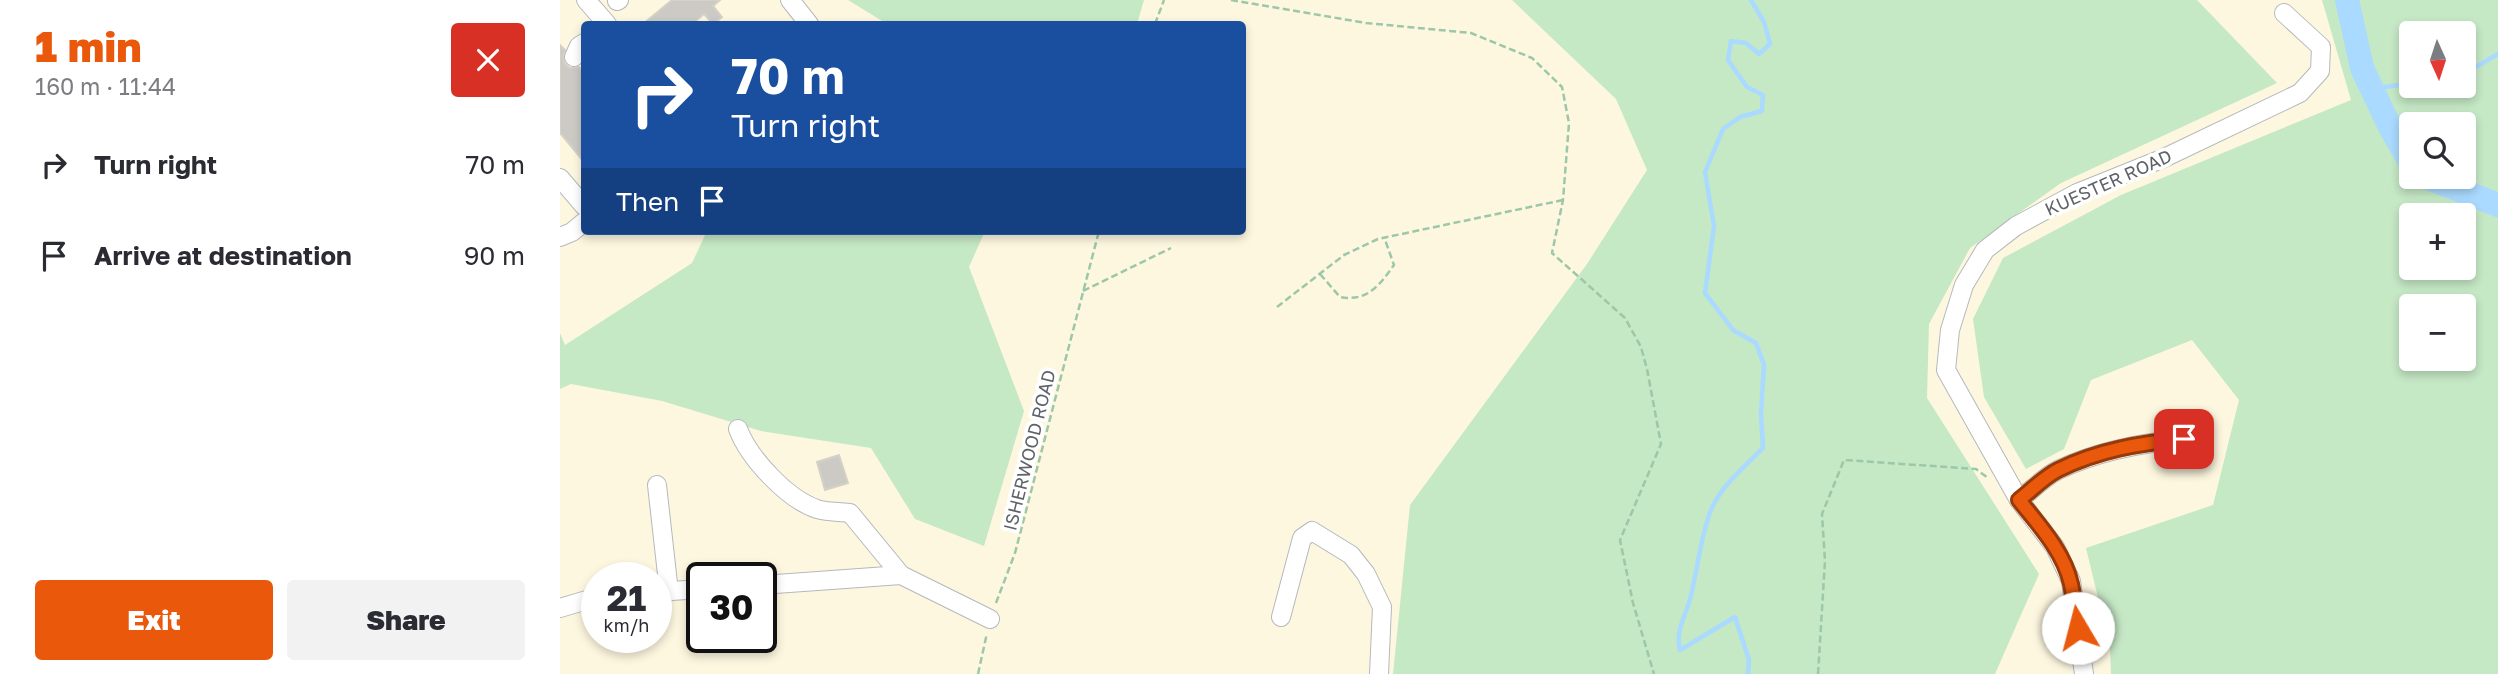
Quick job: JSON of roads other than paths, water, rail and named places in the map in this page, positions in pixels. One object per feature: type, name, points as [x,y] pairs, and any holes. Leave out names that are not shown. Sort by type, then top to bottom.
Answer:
[{"type":"street","points":[[586,0],[604,21]]},
{"type":"street","points":[[790,0],[807,21]]},
{"type":"street","name":"KUESTER ROAD","points":[[2084,674],[2071,581],[2055,547],[2019,500],[1946,370],[1950,330],[1964,285],[1985,250],[2016,226],[2077,193],[2164,158],[2300,93],[2320,71],[2321,47],[2284,13]]},
{"type":"street","points":[[560,178],[581,202]]},
{"type":"street","points":[[560,237],[581,224]]},
{"type":"street","points":[[738,429],[743,442],[762,467],[794,497],[818,509],[850,513],[901,575],[990,619]]},
{"type":"street","points":[[2019,500],[2056,471],[2094,456],[2137,444],[2184,439]]},
{"type":"street","points":[[657,485],[661,562]]},
{"type":"street","points":[[1281,617],[1302,538],[1312,531],[1351,555],[1366,574],[1382,607],[1379,674]]},
{"type":"street","points":[[777,584],[901,575]]},
{"type":"street","points":[[560,608],[581,602]]},
{"type":"waterway","points":[[1748,674],[1749,660],[1735,617],[1680,650],[1679,637],[1711,510],[1727,485],[1763,448],[1761,413],[1764,365],[1756,343],[1733,330],[1705,293],[1714,226],[1705,172],[1723,129],[1740,117],[1762,111],[1763,95],[1747,87],[1728,60],[1731,41],[1746,43],[1759,54],[1770,44],[1764,22],[1751,0]]},
{"type":"waterway","points":[[2347,0],[2362,68],[2399,143]]},
{"type":"waterway","points":[[2476,67],[2498,54]]},
{"type":"waterway","points":[[2373,89],[2399,85]]},
{"type":"waterway","points":[[2457,189],[2498,205]]}]
